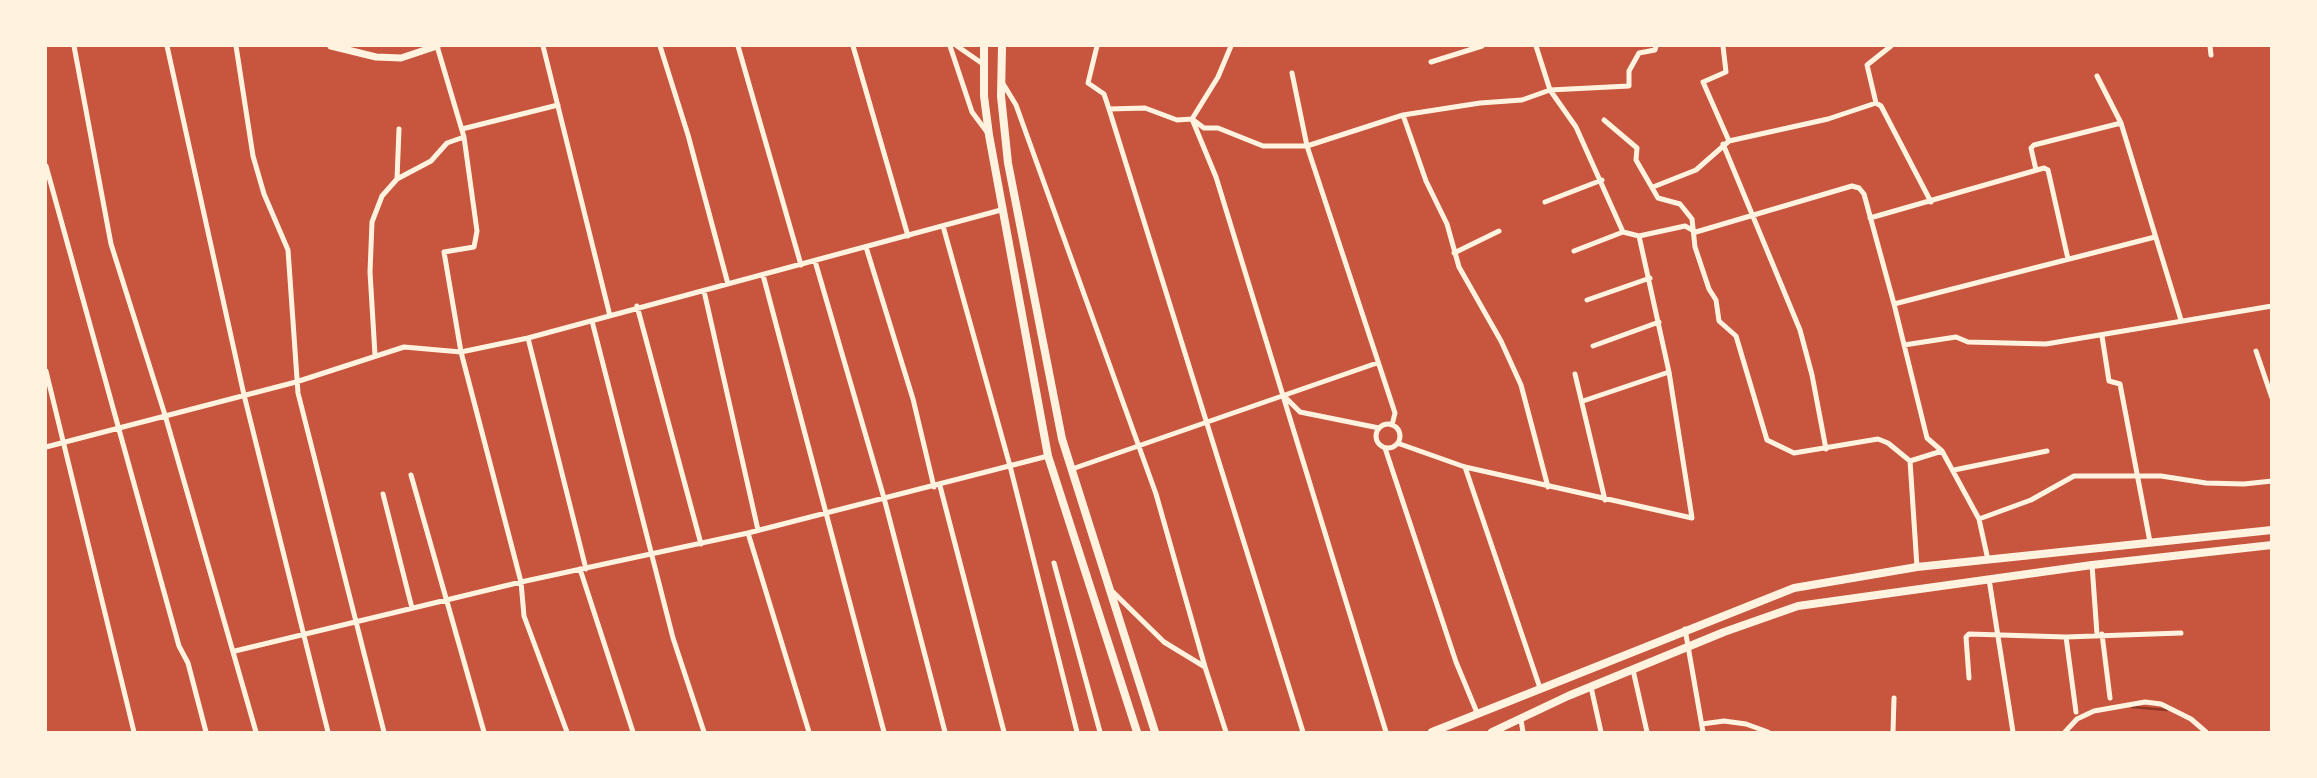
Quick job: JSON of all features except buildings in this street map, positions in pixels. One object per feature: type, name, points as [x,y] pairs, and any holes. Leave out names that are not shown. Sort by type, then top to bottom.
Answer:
[{"type":"main road","points":[[984,46],[984,96],[989,135],[1048,456],[1137,733]]},
{"type":"main road","points":[[1002,46],[1001,80],[1008,163],[1050,384],[1072,469],[1155,733]]},
{"type":"main road","points":[[984,96],[1002,96]]},
{"type":"main road","points":[[1432,733],[1685,629],[1794,588],[1917,567],[2272,530]]},
{"type":"main road","points":[[1492,733],[1591,687],[1798,606],[2092,565],[2272,545]]},
{"type":"street","points":[[74,46],[111,244],[235,651],[256,733]]},
{"type":"street","points":[[167,46],[244,395],[328,733]]},
{"type":"street","points":[[236,46],[253,156],[264,194],[288,250],[296,382],[384,733]]},
{"type":"street","points":[[331,46],[388,58],[401,58],[437,46],[464,137],[477,231],[474,247],[444,252],[461,352],[521,582],[524,616],[567,733]]},
{"type":"street","points":[[543,46],[611,316]]},
{"type":"street","points":[[660,46],[688,135],[728,284]]},
{"type":"street","points":[[738,46],[801,265]]},
{"type":"street","points":[[853,46],[908,236]]},
{"type":"street","points":[[950,46],[972,112],[989,135]]},
{"type":"street","points":[[957,46],[983,64]]},
{"type":"street","points":[[1097,46],[1088,83],[1104,94],[1109,109],[1303,733]]},
{"type":"street","points":[[1192,119],[1218,77],[1231,46]]},
{"type":"street","points":[[1430,62],[1482,46]]},
{"type":"street","points":[[1536,46],[1549,90],[1576,127],[1623,232]]},
{"type":"street","points":[[1109,109],[1145,108],[1177,120],[1192,119],[1204,128],[1219,128],[1263,146],[1307,146],[1403,115],[1480,103],[1522,100],[1549,90],[1629,86],[1629,71],[1639,53],[1655,50],[1656,46]]},
{"type":"street","points":[[1723,46],[1726,72],[1703,82],[1800,330],[1812,375],[1826,449]]},
{"type":"street","points":[[1891,46],[1867,65],[1876,103],[1881,106],[1931,202]]},
{"type":"street","points":[[2210,46],[2211,55]]},
{"type":"street","points":[[1292,73],[1307,146],[1395,414],[1392,425]]},
{"type":"street","points":[[2097,76],[2121,123],[2155,237],[2171,279],[2181,320]]},
{"type":"street","points":[[1001,80],[1016,106],[1139,446],[1173,547],[1205,667],[1226,733]]},
{"type":"street","points":[[1654,187],[1696,170],[1726,143],[1828,118],[1876,103]]},
{"type":"street","points":[[462,129],[558,105]]},
{"type":"street","points":[[1403,115],[1426,181],[1447,225],[1454,253],[1521,385],[1548,487]]},
{"type":"street","points":[[1192,119],[1216,177],[1386,733]]},
{"type":"street","points":[[1604,120],[1637,148],[1636,160],[1658,198],[1680,204],[1692,219],[1696,232],[1695,247],[1709,289],[1716,300],[1719,321],[1736,335],[1768,440],[1794,453],[1878,439],[1888,443],[1910,461],[1917,567]]},
{"type":"street","points":[[2036,170],[2031,148],[2034,145],[2121,123]]},
{"type":"street","points":[[397,178],[400,129]]},
{"type":"street","points":[[375,355],[370,272],[372,222],[382,196],[397,178],[431,161],[447,143],[464,137]]},
{"type":"street","points":[[46,166],[78,277],[98,361],[120,427],[178,646],[188,663],[206,733]]},
{"type":"street","points":[[1870,218],[2036,170],[2048,170],[2068,259]]},
{"type":"street","points":[[1545,202],[1602,180]]},
{"type":"street","points":[[1574,251],[1623,232],[1639,236],[1685,226],[1696,232],[1852,186],[1859,188],[1864,194],[1894,303],[1927,438],[1942,451],[1979,519],[1988,560]]},
{"type":"street","points":[[46,447],[296,382],[404,347],[461,352],[528,338],[611,316],[637,306],[704,291],[1001,210]]},
{"type":"street","points":[[943,226],[1010,466],[1077,733]]},
{"type":"street","points":[[1454,253],[1499,231]]},
{"type":"street","points":[[1385,448],[1399,444],[1465,467],[1692,518],[1670,372],[1639,236]]},
{"type":"street","points":[[1894,303],[2155,237]]},
{"type":"street","points":[[866,247],[913,399],[1004,733]]},
{"type":"street","points":[[815,261],[884,498],[944,733]]},
{"type":"street","points":[[763,275],[884,733]]},
{"type":"street","points":[[1587,300],[1650,278]]},
{"type":"street","points":[[704,291],[758,530]]},
{"type":"street","points":[[637,306],[701,544]]},
{"type":"street","points":[[1905,345],[1956,337],[1968,342],[2046,344],[2102,337],[2181,320],[2272,306]]},
{"type":"street","points":[[592,321],[650,554],[704,733]]},
{"type":"street","points":[[1593,346],[1659,322]]},
{"type":"street","points":[[2102,337],[2109,381],[2120,384],[2150,542]]},
{"type":"street","points":[[528,338],[583,569],[633,733]]},
{"type":"street","points":[[2256,351],[2272,398]]},
{"type":"street","points":[[1072,469],[1377,363]]},
{"type":"street","points":[[46,371],[134,733]]},
{"type":"street","points":[[1583,401],[1670,372]]},
{"type":"street","points":[[1575,374],[1605,500]]},
{"type":"street","points":[[1284,396],[1300,412],[1379,428],[1392,425]]},
{"type":"street","points":[[1392,425],[1398,430],[1399,444]]},
{"type":"street","points":[[1379,428],[1377,441],[1385,448],[1456,662],[1478,715]]},
{"type":"street","points":[[1910,461],[1942,451]]},
{"type":"street","points":[[1954,470],[2047,451]]},
{"type":"street","points":[[235,651],[521,582],[748,533],[1048,456]]},
{"type":"street","points":[[1465,467],[1540,688]]},
{"type":"street","points":[[411,475],[484,733]]},
{"type":"street","points":[[1979,519],[2031,499],[2074,476],[2161,475],[2206,483],[2244,484],[2272,481]]},
{"type":"street","points":[[383,494],[412,608]]},
{"type":"street","points":[[748,533],[809,733]]},
{"type":"street","points":[[1054,563],[1100,733]]},
{"type":"street","points":[[2092,565],[2110,698]]},
{"type":"street","points":[[1989,579],[2013,733]]},
{"type":"street","points":[[1108,588],[1164,642],[1205,667]]},
{"type":"street","points":[[1685,629],[1703,733]]},
{"type":"street","points":[[1969,678],[1967,634],[2066,637],[2182,633]]},
{"type":"street","points":[[2066,637],[2076,712]]},
{"type":"street","points":[[1633,670],[1647,733]]},
{"type":"street","points":[[1591,687],[1601,733]]},
{"type":"street","points":[[1893,733],[1894,698]]},
{"type":"street","points":[[2065,733],[2077,719],[2094,711],[2145,702],[2161,704],[2191,719],[2206,733]]},
{"type":"street","points":[[1521,720],[1523,733]]},
{"type":"street","points":[[1702,724],[1735,722],[1768,733]]},
{"type":"waterway","points":[[2132,707],[2167,710]]}]
